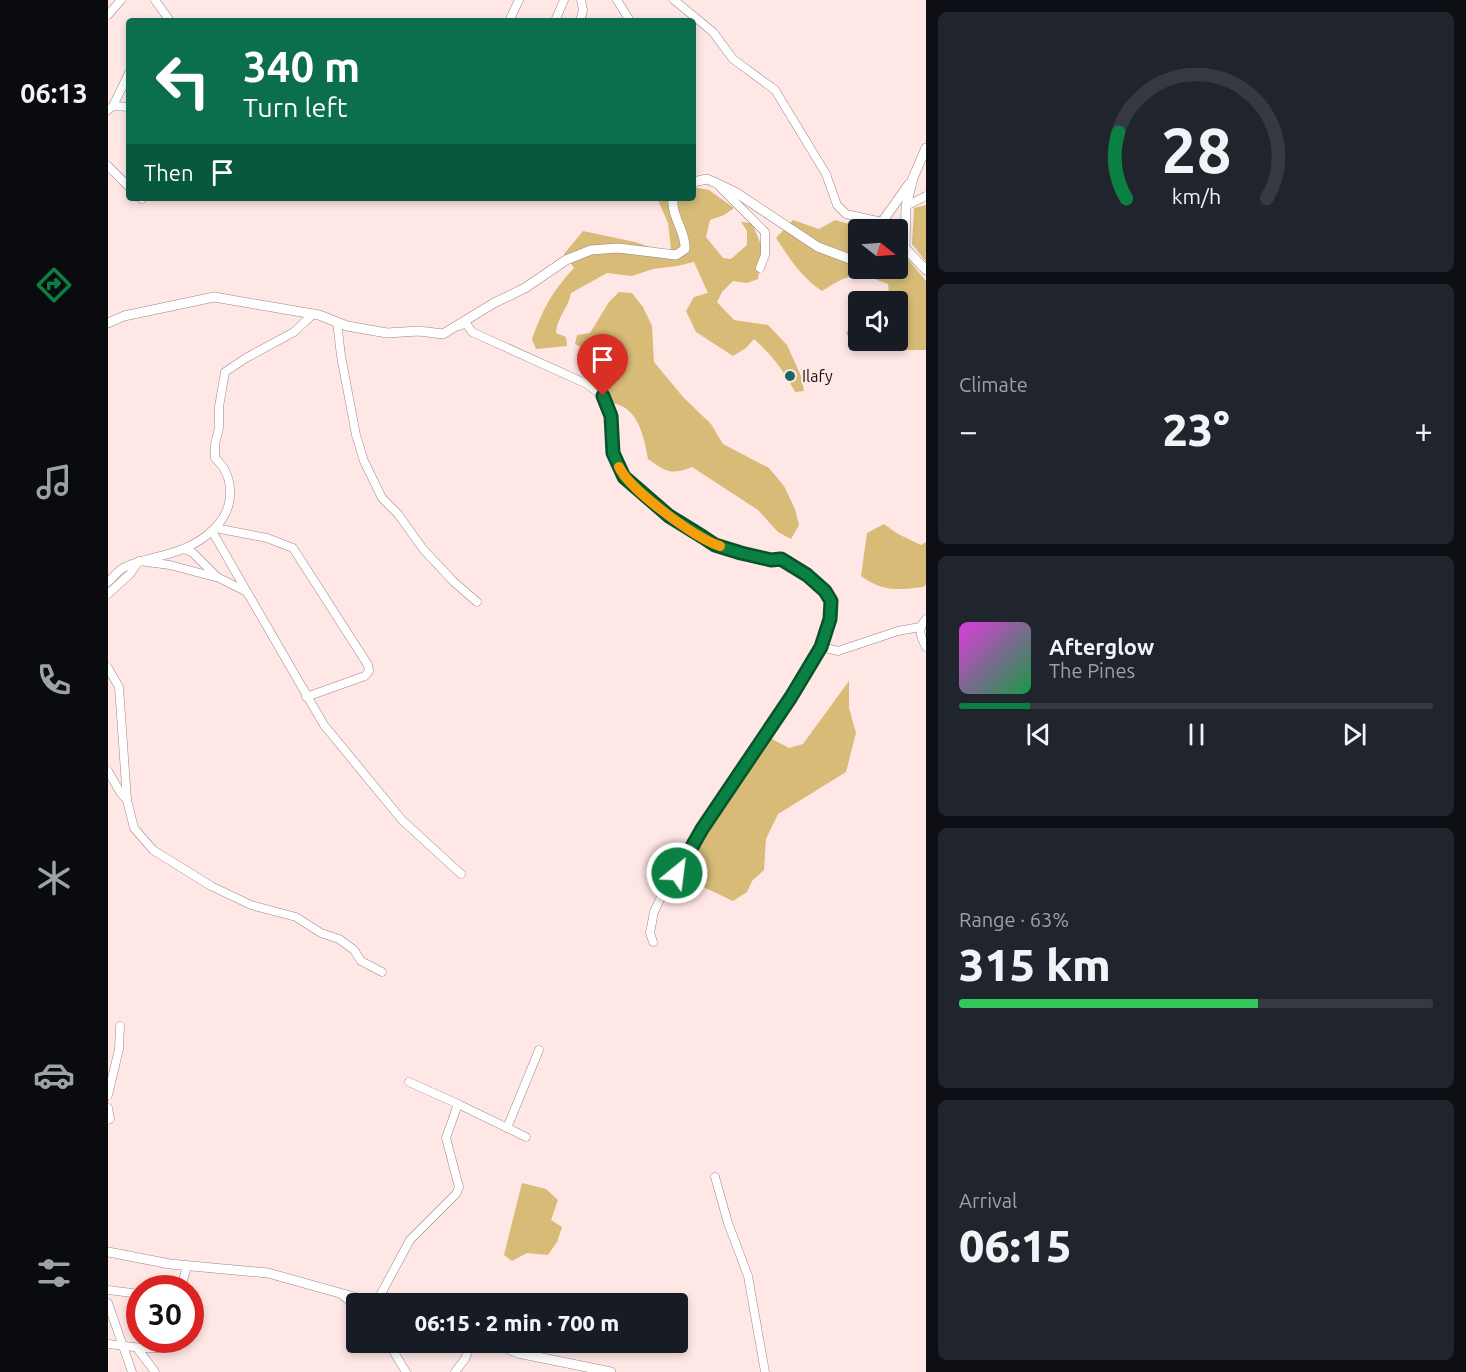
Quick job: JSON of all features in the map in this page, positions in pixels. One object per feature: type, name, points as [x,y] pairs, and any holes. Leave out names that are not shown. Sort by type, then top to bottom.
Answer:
[{"type":"street","points":[[108,15],[121,0]]},
{"type":"street","points":[[155,0],[168,18]]},
{"type":"street","points":[[510,18],[519,0]]},
{"type":"street","points":[[556,18],[564,0]]},
{"type":"street","points":[[581,0],[583,10],[581,18]]},
{"type":"street","points":[[617,0],[628,18]]},
{"type":"street","points":[[674,0],[696,18]]},
{"type":"street","points":[[696,18],[713,32],[732,59],[775,90],[826,174],[837,205],[846,214],[860,219]]},
{"type":"street","points":[[110,108],[126,79]]},
{"type":"street","points":[[110,108],[126,107]]},
{"type":"street","points":[[926,147],[913,178],[906,206],[905,248],[926,270]]},
{"type":"street","points":[[108,166],[126,184]]},
{"type":"street","points":[[885,219],[913,178]]},
{"type":"street","points":[[696,182],[707,180],[735,192],[818,247],[848,258]]},
{"type":"street","points":[[716,183],[765,232],[765,255],[760,268]]},
{"type":"street","points":[[906,206],[926,196]]},
{"type":"street","points":[[457,327],[494,303],[525,288],[566,260],[591,250],[618,248],[676,255],[685,249],[686,237],[677,223],[673,201]]},
{"type":"street","points":[[108,323],[124,316],[214,297],[319,315],[347,326],[387,333],[419,331],[443,334],[466,323],[472,332],[587,384],[603,396],[611,416],[613,453],[624,477],[669,516],[715,545],[771,560],[781,559],[807,575],[825,591],[831,601],[830,619],[821,647],[791,697],[733,781],[670,881],[654,912],[650,933],[653,942]]},
{"type":"street","points":[[108,582],[121,568],[183,549],[214,529],[222,520],[231,500],[231,489],[226,470],[215,458],[219,407],[225,372],[294,333],[312,315]]},
{"type":"street","points":[[337,322],[340,356],[356,435],[364,461],[382,498],[398,514],[423,549],[454,582],[477,602]]},
{"type":"street","points":[[214,529],[247,592],[324,725],[402,820],[461,874]]},
{"type":"street","points":[[214,529],[267,538],[292,549],[368,665],[369,671],[365,676],[306,697]]},
{"type":"street","points":[[183,549],[192,552],[217,577]]},
{"type":"street","points":[[139,561],[171,565],[217,577],[247,592]]},
{"type":"street","points":[[108,594],[130,574],[139,561]]},
{"type":"street","points":[[926,619],[920,627],[919,634],[926,648]]},
{"type":"street","points":[[821,647],[838,651],[898,631],[920,627]]},
{"type":"street","points":[[108,668],[119,687],[127,800],[134,828],[153,850],[211,886],[251,905],[296,917],[321,933],[339,939],[354,950],[361,962],[382,972]]},
{"type":"street","points":[[108,771],[127,800]]},
{"type":"street","points":[[108,1095],[119,1049],[120,1026]]},
{"type":"street","points":[[507,1128],[539,1050]]},
{"type":"street","points":[[409,1082],[526,1137]]},
{"type":"street","points":[[382,1293],[410,1240],[456,1194],[459,1187],[446,1138],[458,1104]]},
{"type":"street","points":[[108,1107],[110,1119],[108,1120]]},
{"type":"street","points":[[715,1177],[728,1223],[748,1276],[765,1372]]},
{"type":"street","points":[[108,1252],[187,1266],[268,1273],[346,1293]]},
{"type":"street","points":[[185,1275],[187,1266]]},
{"type":"street","points":[[333,1289],[346,1299]]},
{"type":"street","points":[[108,1290],[126,1292]]},
{"type":"street","points":[[108,1303],[132,1372]]},
{"type":"street","points":[[108,1344],[126,1346]]},
{"type":"street","points":[[141,1353],[155,1372]]},
{"type":"street","points":[[395,1353],[406,1372]]},
{"type":"street","points":[[455,1372],[467,1353]]},
{"type":"street","points":[[518,1353],[612,1372]]},
{"type":"shaded area","points":[[696,188],[709,190],[734,208],[710,220],[706,237],[723,258],[731,259],[747,245],[747,231],[741,222],[752,223],[762,247],[758,279],[747,283],[733,281],[722,292],[717,302],[734,320],[768,325],[787,345],[801,376],[804,391],[795,392],[777,364],[754,339],[746,348],[733,356],[696,332],[686,311],[694,297],[708,293],[694,262],[653,269],[632,276],[607,273],[571,293],[558,322],[556,333],[566,337],[567,346],[536,349],[532,339],[544,309],[559,285],[574,268],[564,254],[583,231],[656,249],[671,249],[668,223],[658,201],[696,201]]},
{"type":"shaded area","points":[[926,205],[926,262],[912,244],[914,208]]},
{"type":"shaded area","points":[[793,220],[819,229],[835,220],[848,224],[848,277],[822,291],[796,267],[776,238]]},
{"type":"shaded area","points":[[908,259],[926,281],[926,350],[908,350],[908,291],[889,291],[888,284],[874,279],[908,279]]},
{"type":"shaded area","points":[[619,292],[632,293],[643,307],[652,326],[654,362],[683,397],[711,424],[723,444],[769,468],[784,486],[795,509],[799,525],[791,539],[778,532],[758,510],[692,467],[673,472],[659,467],[648,459],[642,432],[634,416],[620,405],[611,403],[591,353],[575,344],[577,335],[590,333],[609,302]]},
{"type":"shaded area","points":[[884,524],[921,545],[926,542],[926,585],[923,587],[891,589],[876,585],[861,576],[867,533]]},
{"type":"shaded area","points":[[849,681],[849,708],[856,733],[846,772],[778,814],[766,839],[764,870],[752,881],[747,892],[733,901],[678,875],[684,862],[738,779],[770,738],[789,748],[803,744]]},
{"type":"shaded area","points":[[522,1183],[546,1189],[558,1200],[551,1220],[562,1227],[557,1242],[548,1255],[527,1253],[512,1261],[504,1255]]},
{"type":"slow traffic","points":[[619,467],[624,477],[669,516],[720,546]]},
{"type":"place","name":"Ilafy","points":[[790,376]]},
{"type":"route","points":[[603,396],[611,416],[613,453],[624,477],[669,516],[715,545],[771,560],[781,559],[807,575],[825,591],[831,601],[830,619],[821,647],[791,697],[702,829],[677,873]]}]
